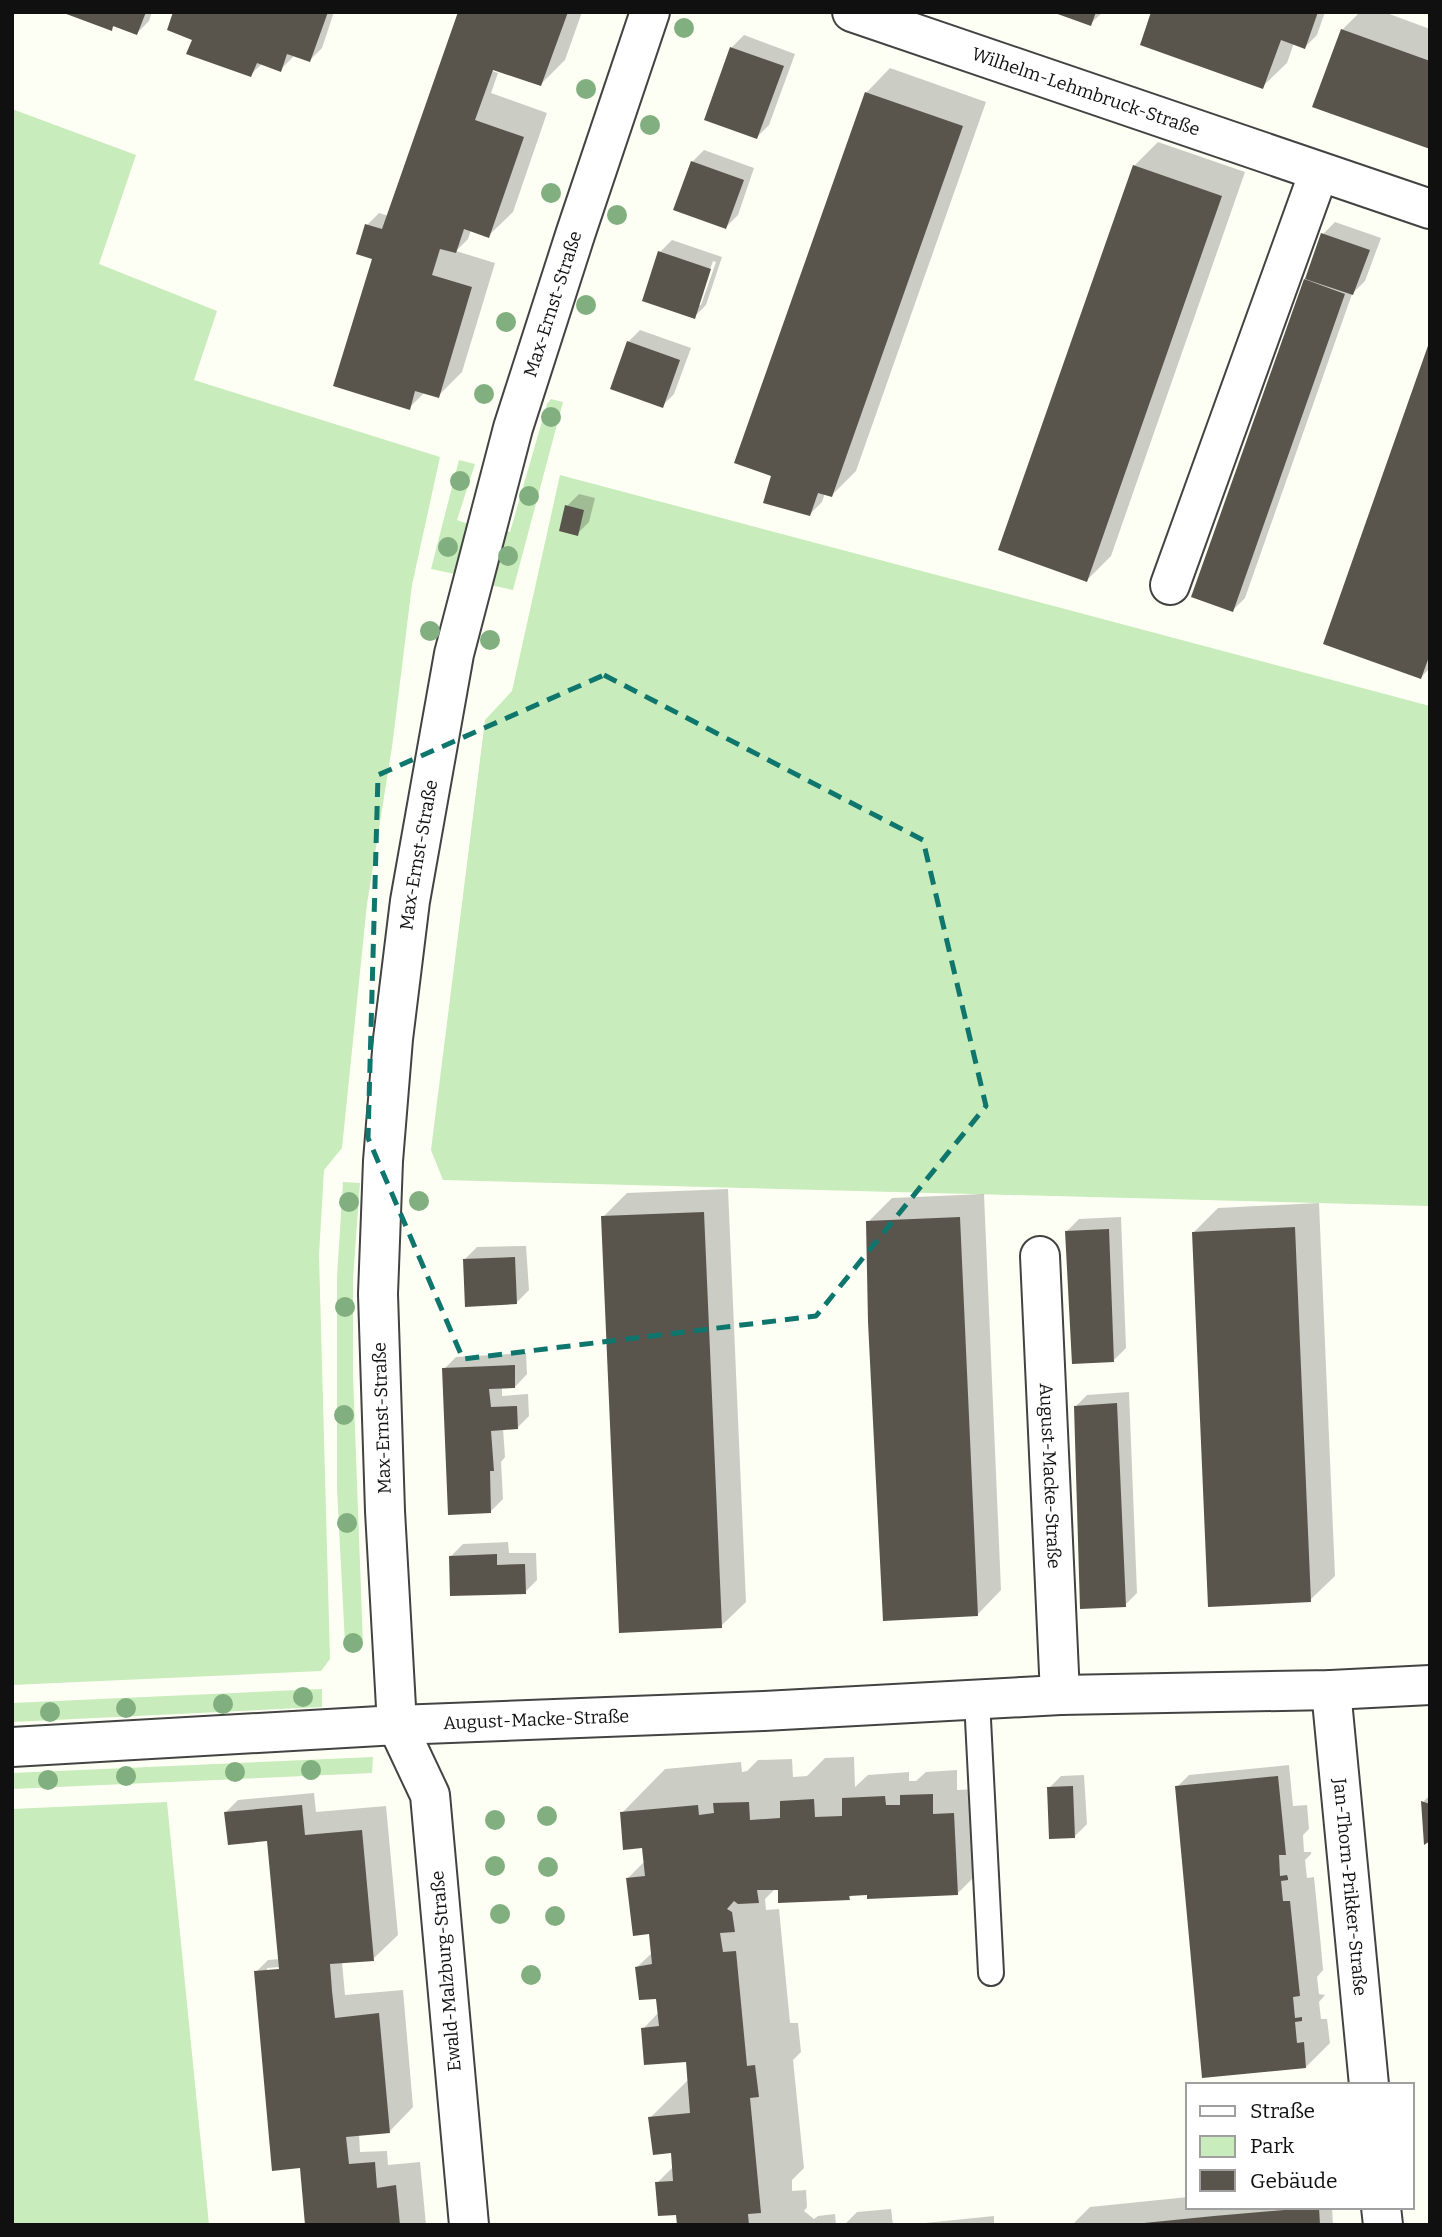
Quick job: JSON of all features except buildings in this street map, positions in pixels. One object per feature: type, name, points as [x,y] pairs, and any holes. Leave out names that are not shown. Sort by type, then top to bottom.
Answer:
[{"type":"street","name":"Max-Ernst-Straße","points":[[397,1725],[377,1294],[383,1161],[392,1053],[410,901],[447,685],[510,441],[650,12]]},
{"type":"street","name":"Wilhelm-Lehmbruck-Straße","points":[[852,12],[1430,209]]},
{"type":"street","points":[[1170,585],[1319,172]]},
{"type":"street","name":"August-Macke-Straße","points":[[1040,1256],[1060,1695]]},
{"type":"street","name":"August-Macke-Straße","points":[[12,1747],[397,1725],[764,1711],[1060,1695],[1331,1690],[1430,1685]]},
{"type":"street","name":"Jan-Thorn-Prikker-Straße","points":[[1331,1690],[1369,2083]]},
{"type":"street","name":"Ewald-Malzburg-Straße","points":[[397,1725],[430,1795],[469,2225]]},
{"type":"lane","points":[[977,1700],[991,1973]]},
{"type":"highlighted area","points":[[604,675],[923,840],[986,1106],[816,1316],[463,1359],[368,1138],[378,775]]},
{"type":"green space","points":[[12,109],[136,155],[99,264],[217,311],[194,380],[440,457],[412,585],[392,747],[367,904],[342,1148],[324,1170],[319,1255],[330,1659],[321,1671],[12,1685]]},
{"type":"green space","points":[[551,399],[563,402],[513,590],[485,584],[500,529],[510,532],[547,404]]},
{"type":"green space","points":[[459,460],[475,464],[457,520],[468,524],[455,574],[431,569]]},
{"type":"green space","points":[[560,475],[1430,706],[1430,1206],[443,1180],[431,1150],[485,720],[512,691]]},
{"type":"green space","points":[[343,1182],[360,1183],[353,1279],[353,1375],[363,1645],[345,1644],[337,1488],[337,1277]]},
{"type":"green space","points":[[322,1689],[322,1707],[12,1722],[12,1703]]},
{"type":"green space","points":[[373,1757],[372,1773],[12,1789],[12,1773]]},
{"type":"green space","points":[[167,1802],[209,2225],[12,2225],[12,1809]]}]
